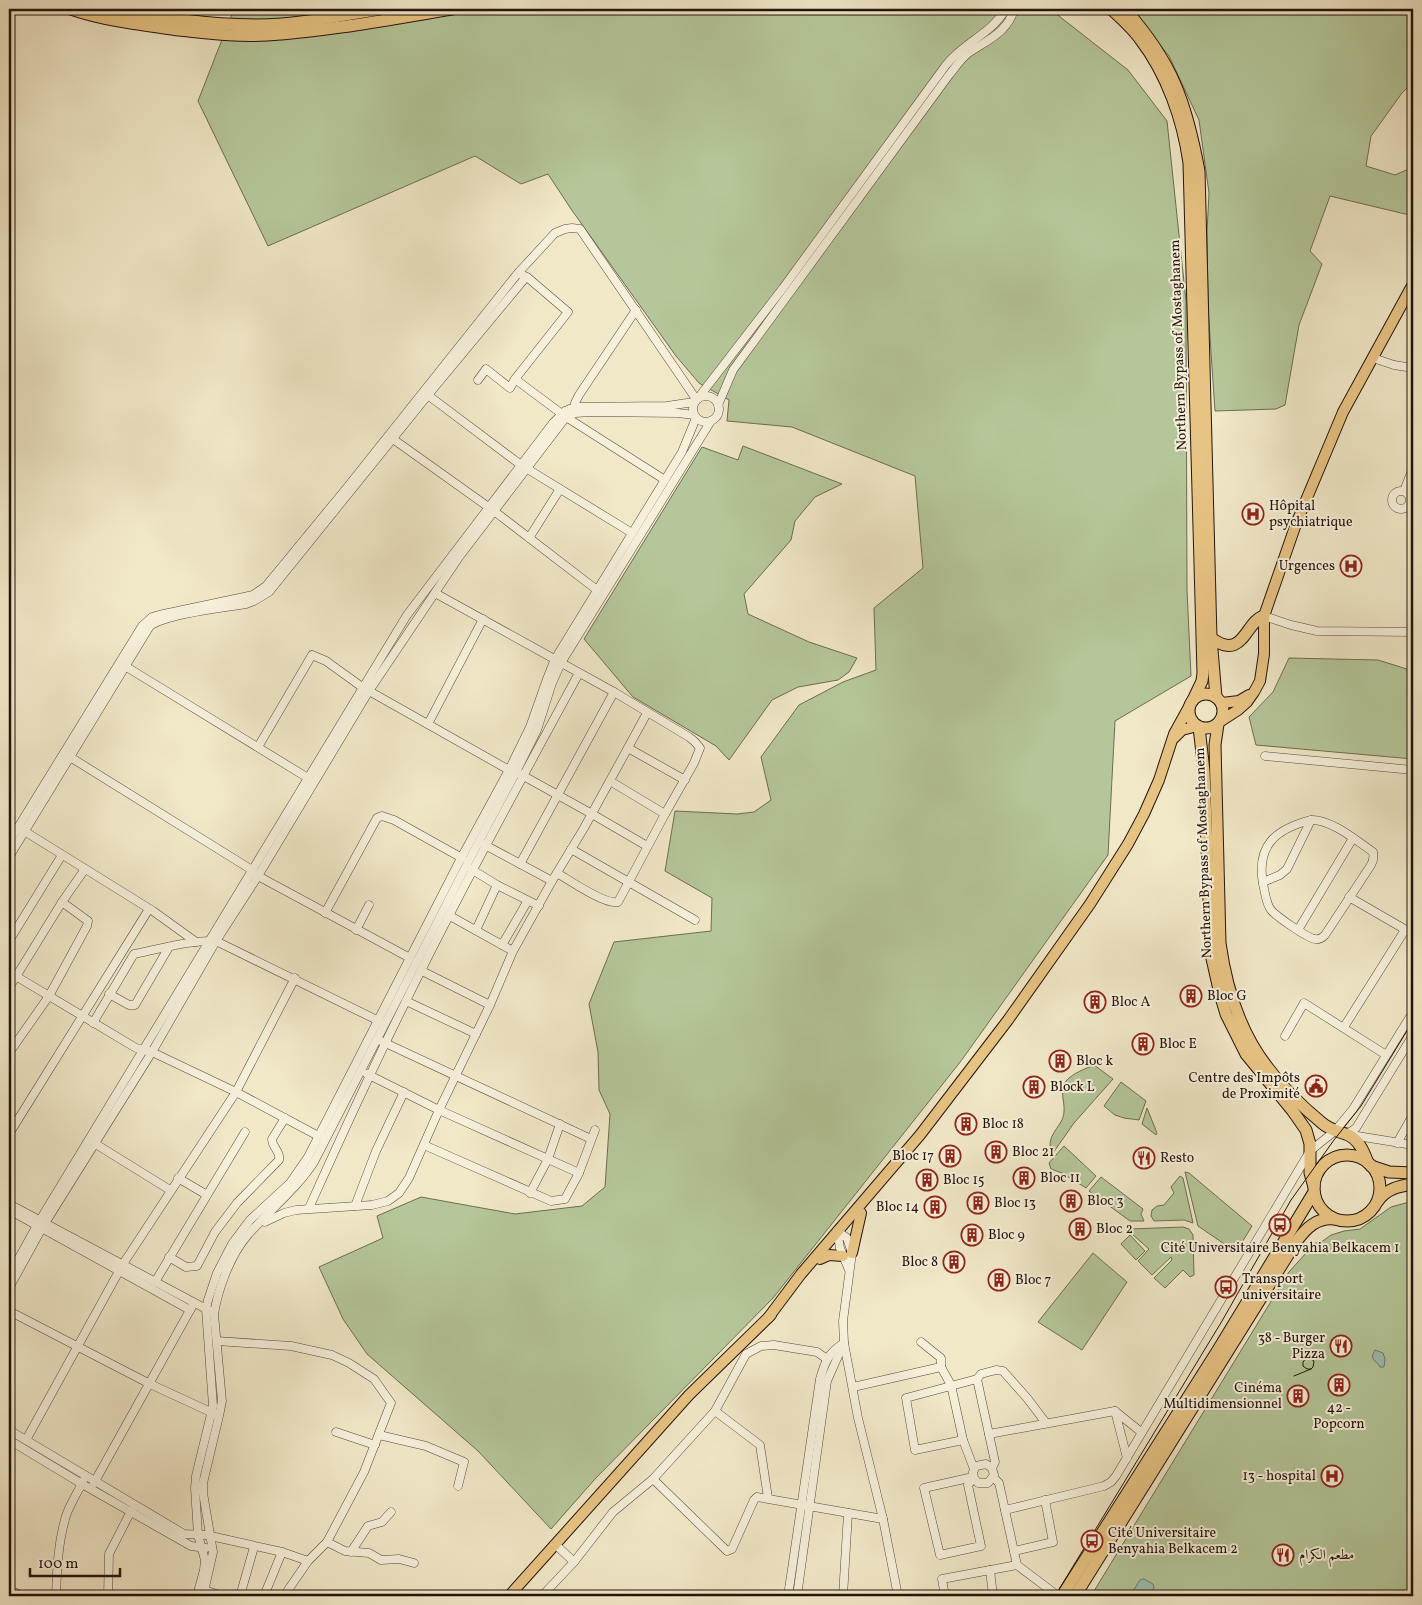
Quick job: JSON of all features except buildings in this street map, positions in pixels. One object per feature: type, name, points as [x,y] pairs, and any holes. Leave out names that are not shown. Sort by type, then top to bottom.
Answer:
[{"type":"highway","points":[[71,9],[106,19],[144,26],[222,35],[264,35],[299,32],[452,9]]},
{"type":"highway","points":[[109,9],[185,21],[258,25],[302,22],[382,9]]},
{"type":"highway","name":"Northern Bypass of Mostaghanem","points":[[1111,9],[1140,39],[1157,66],[1176,109],[1185,136],[1189,163],[1203,673],[1202,681],[1192,702]]},
{"type":"highway","name":"Northern Bypass of Mostaghanem","points":[[1125,9],[1162,56],[1174,80],[1185,109],[1198,171],[1212,638],[1219,700]]},
{"type":"highway","points":[[1212,638],[1225,645],[1240,641],[1258,619],[1264,616]]},
{"type":"highway","points":[[1202,694],[1212,695],[1219,700],[1224,712],[1219,723],[1209,728],[1198,726],[1190,716],[1192,702],[1202,694]]},
{"type":"highway","name":"Northern Bypass of Mostaghanem","points":[[1219,723],[1215,745],[1220,943],[1224,972],[1234,1007],[1246,1036],[1270,1070],[1301,1105],[1328,1128],[1364,1142],[1370,1165]]},
{"type":"highway","name":"Northern Bypass of Mostaghanem","points":[[1198,726],[1204,771],[1211,954],[1220,994],[1226,1014],[1246,1054],[1306,1130],[1309,1137],[1310,1172],[1314,1189]]},
{"type":"highway","points":[[1062,1596],[1218,1350],[1314,1189],[1316,1176],[1321,1167],[1329,1160],[1339,1156],[1354,1157],[1389,1172],[1413,1173]]},
{"type":"highway","points":[[1370,1165],[1377,1174],[1380,1184],[1377,1202]]},
{"type":"highway","points":[[1075,1596],[1303,1231],[1316,1221],[1323,1219],[1344,1221],[1363,1217],[1371,1211],[1388,1191],[1396,1187],[1413,1184]]},
{"type":"highway","points":[[1314,1189],[1321,1208],[1335,1219]]},
{"type":"main road","points":[[1219,723],[1238,710],[1254,692],[1263,670],[1264,616],[1293,532],[1342,412],[1413,284]]},
{"type":"main road","points":[[1219,700],[1240,701],[1254,692]]},
{"type":"main road","points":[[509,1596],[689,1395],[782,1304],[920,1135],[1008,1020],[1090,904],[1128,844],[1159,780],[1171,743],[1192,702]]},
{"type":"main road","points":[[1171,743],[1182,730],[1198,726]]},
{"type":"main road","points":[[768,1318],[796,1279],[861,1213],[910,1152],[920,1135]]},
{"type":"main road","points":[[820,1259],[834,1254],[847,1254],[861,1213]]},
{"type":"street","points":[[197,1596],[204,1564],[198,1535],[194,1488],[196,1476],[222,1401],[214,1314],[224,1276],[239,1248],[252,1231],[295,1188],[314,1162],[322,1138],[465,864],[482,844],[540,722],[558,661],[597,590],[688,441],[695,416],[692,408],[783,288],[946,65],[957,53],[994,26],[1006,9]]},
{"type":"street","points":[[558,661],[711,421],[717,416],[718,404],[733,370],[949,75],[966,55],[999,33],[1014,9]]},
{"type":"street","points":[[9,842],[21,830],[70,758],[146,631],[155,622],[246,604],[269,592],[393,439],[425,393],[518,273],[555,233],[565,229],[580,229],[697,400]]},
{"type":"street","points":[[478,380],[486,369],[510,388],[568,312],[526,276],[518,273]]},
{"type":"street","points":[[9,857],[21,830],[142,626],[152,617],[244,597],[266,586],[425,393],[526,276]]},
{"type":"street","points":[[575,410],[579,395],[636,310]]},
{"type":"street","points":[[1373,358],[1394,365],[1413,368]]},
{"type":"street","points":[[515,379],[564,415],[665,480]]},
{"type":"street","points":[[425,393],[524,467],[632,533]]},
{"type":"street","points":[[9,1276],[143,1050],[212,941],[258,876],[407,615],[564,415],[575,410],[667,406],[710,396],[718,404]]},
{"type":"street","points":[[575,410],[678,413],[695,416],[703,422],[711,421]]},
{"type":"street","points":[[393,439],[597,590]]},
{"type":"street","points":[[1404,491],[1413,468]]},
{"type":"street","points":[[529,538],[560,489]]},
{"type":"street","points":[[1398,491],[1404,491],[1411,502],[1402,508],[1396,507],[1392,503],[1393,495],[1398,491]]},
{"type":"street","points":[[9,1288],[41,1224],[152,1052],[252,870],[308,778],[366,689],[435,593],[491,510]]},
{"type":"street","points":[[435,593],[614,692],[688,737],[700,748],[685,780],[647,846],[618,902],[612,903],[557,873]]},
{"type":"street","points":[[1264,616],[1291,626],[1316,631],[1413,632]]},
{"type":"street","points":[[428,724],[482,619]]},
{"type":"street","points":[[258,748],[312,655],[326,661],[366,689],[647,846]]},
{"type":"street","points":[[125,666],[308,778]]},
{"type":"street","points":[[223,1596],[203,1593],[212,1561],[212,1547],[204,1503],[203,1483],[216,1415],[206,1310],[217,1272],[232,1244],[250,1220],[290,1183],[322,1138],[361,1071],[377,1039],[382,1022],[410,958],[516,773],[579,673]]},
{"type":"street","points":[[520,864],[614,692]]},
{"type":"street","points":[[252,1231],[279,1215],[296,1210],[372,1205],[388,1201],[399,1193],[409,1178],[439,1110],[490,1005],[513,951],[592,814],[647,713]]},
{"type":"street","points":[[628,748],[685,780]]},
{"type":"street","points":[[1264,756],[1413,770]]},
{"type":"street","points":[[70,758],[252,870],[258,876],[410,958]]},
{"type":"street","points":[[610,781],[665,814]]},
{"type":"street","points":[[324,913],[377,818],[382,816],[394,820],[497,885],[527,902],[539,906]]},
{"type":"street","points":[[1263,882],[1280,875],[1287,869],[1311,820]]},
{"type":"street","points":[[1311,820],[1324,822],[1354,838],[1373,852],[1374,860],[1321,939],[1316,940],[1298,930],[1269,907],[1261,864],[1262,855],[1276,836],[1311,820]]},
{"type":"street","points":[[21,830],[149,909],[196,942]]},
{"type":"street","points":[[1298,930],[1354,838]]},
{"type":"street","points":[[482,844],[552,881]]},
{"type":"street","points":[[571,849],[629,880],[695,920]]},
{"type":"street","points":[[9,941],[62,855]]},
{"type":"street","points":[[308,1208],[406,1001],[450,916],[465,864]]},
{"type":"street","points":[[9,988],[12,974],[85,869]]},
{"type":"street","points":[[476,930],[497,885]]},
{"type":"street","points":[[1349,897],[1413,934]]},
{"type":"street","points":[[9,1053],[49,996],[88,926],[88,921],[62,902]]},
{"type":"street","points":[[502,945],[527,902]]},
{"type":"street","points":[[356,930],[369,905]]},
{"type":"street","points":[[9,1134],[149,909]]},
{"type":"street","points":[[450,916],[513,951]]},
{"type":"street","points":[[1344,1027],[1405,930]]},
{"type":"street","points":[[93,1023],[134,954],[196,942],[212,941],[294,978],[382,1022]]},
{"type":"street","points":[[109,994],[129,1005],[135,1005],[169,947]]},
{"type":"street","points":[[422,971],[490,1005]]},
{"type":"street","points":[[12,974],[93,1023],[143,1050],[152,1052],[236,1092],[322,1138]]},
{"type":"street","points":[[26,1440],[123,1264],[236,1092],[294,978]]},
{"type":"street","points":[[406,1001],[476,1034]]},
{"type":"street","points":[[1285,1036],[1304,1003],[1383,1053]]},
{"type":"street","points":[[1005,1510],[1104,1486],[1116,1476],[1310,1151],[1334,1131],[1353,1109],[1413,1012]]},
{"type":"street","points":[[1347,1134],[1356,1128],[1413,1035]]},
{"type":"street","points":[[377,1039],[591,1139]]},
{"type":"street","points":[[361,1071],[439,1110],[579,1173]]},
{"type":"street","points":[[355,1206],[376,1151],[404,1092]]},
{"type":"street","points":[[9,1115],[17,1120]]},
{"type":"street","points":[[1397,1142],[1413,1116]]},
{"type":"street","points":[[169,1257],[186,1267],[193,1267],[199,1264],[215,1232],[237,1203],[279,1160],[280,1154],[273,1145],[272,1139],[285,1118]]},
{"type":"street","points":[[530,1193],[548,1159],[560,1124]]},
{"type":"street","points":[[424,1145],[551,1201],[565,1199],[579,1173],[594,1130]]},
{"type":"street","points":[[155,1282],[245,1132]]},
{"type":"street","points":[[1364,1142],[1397,1142],[1413,1145]]},
{"type":"street","points":[[94,1144],[170,1190]]},
{"type":"street","points":[[1297,1172],[1304,1168],[1310,1172]]},
{"type":"street","points":[[178,1178],[207,1195]]},
{"type":"street","points":[[9,1204],[119,1272],[192,1307],[214,1314]]},
{"type":"street","points":[[9,1210],[123,1264],[155,1282],[192,1307]]},
{"type":"street","points":[[839,1234],[847,1254],[849,1270],[843,1321],[844,1343],[858,1418],[883,1519],[898,1596]]},
{"type":"street","points":[[91,1489],[192,1307]]},
{"type":"street","points":[[9,1310],[150,1384],[216,1415]]},
{"type":"street","points":[[216,1341],[292,1346],[332,1355],[374,1379],[391,1404],[364,1472],[327,1542],[308,1561],[284,1596]]},
{"type":"street","points":[[921,1342],[941,1358],[941,1367],[951,1385],[973,1475],[978,1483],[984,1484],[990,1482],[995,1462],[977,1379]]},
{"type":"street","points":[[796,1596],[820,1379],[827,1359],[833,1350],[844,1343]]},
{"type":"street","points":[[788,1596],[827,1381],[844,1343]]},
{"type":"street","points":[[542,1596],[574,1562],[613,1512],[653,1478],[715,1411],[746,1354],[761,1346],[774,1345],[816,1352],[827,1359]]},
{"type":"street","points":[[853,1387],[941,1367]]},
{"type":"street","points":[[963,1440],[916,1450],[906,1398],[977,1379],[981,1374],[996,1370],[1003,1371],[1046,1423]]},
{"type":"street","points":[[715,1411],[760,1445],[768,1498]]},
{"type":"street","points":[[989,1434],[1115,1411],[1141,1432]]},
{"type":"street","points":[[1115,1411],[1127,1458]]},
{"type":"street","points":[[9,1430],[187,1535],[211,1536],[282,1552],[308,1561]]},
{"type":"street","points":[[336,1432],[375,1445]]},
{"type":"street","points":[[379,1435],[426,1446],[464,1462],[458,1486]]},
{"type":"street","points":[[9,1440],[191,1546],[212,1547]]},
{"type":"street","points":[[973,1475],[924,1488],[940,1555],[981,1546],[968,1485],[973,1475],[983,1464],[990,1466],[999,1482],[1017,1565],[1058,1596]]},
{"type":"street","points":[[56,1596],[58,1556],[66,1514],[86,1475]]},
{"type":"street","points":[[653,1478],[727,1551],[732,1549],[757,1497],[883,1519]]},
{"type":"street","points":[[1014,1551],[1053,1542],[1045,1500]]},
{"type":"street","points":[[108,1596],[109,1554],[130,1511]]},
{"type":"street","points":[[351,1552],[368,1526],[382,1522],[391,1512]]},
{"type":"street","points":[[843,1596],[848,1513]]},
{"type":"street","points":[[327,1542],[345,1551],[369,1553],[381,1560],[399,1559],[414,1563]]},
{"type":"street","points":[[555,1544],[574,1562]]},
{"type":"street","points":[[240,1596],[254,1547]]},
{"type":"street","points":[[264,1596],[282,1552]]},
{"type":"street","points":[[945,1596],[942,1579],[1017,1565]]},
{"type":"street","points":[[990,1570],[993,1596]]},
{"type":"street","points":[[9,1590],[23,1596]]},
{"type":"shaded area","points":[[234,9],[1050,9],[1128,70],[1167,121],[1186,301],[1187,590],[1191,676],[1115,721],[1108,855],[961,1061],[773,1298],[595,1479],[551,1529],[478,1451],[367,1354],[343,1319],[319,1267],[383,1238],[377,1216],[421,1197],[515,1214],[582,1206],[605,1187],[610,1114],[599,1090],[598,1052],[589,1004],[614,942],[711,931],[712,898],[665,871],[675,811],[737,814],[754,812],[771,800],[761,757],[799,705],[843,682],[876,670],[874,608],[923,568],[915,476],[792,427],[727,421],[729,400],[699,383],[676,356],[548,174],[521,184],[475,156],[268,246],[198,101]]},
{"type":"shaded area","points":[[1131,9],[1413,9],[1413,82],[1402,93],[1371,136],[1366,166],[1395,175],[1413,167],[1413,214],[1405,214],[1330,196],[1310,251],[1322,264],[1299,325],[1285,405],[1276,409],[1215,411],[1208,308],[1207,232],[1209,193],[1199,120],[1169,56]]},
{"type":"shaded area","points":[[743,446],[842,484],[815,497],[795,521],[791,540],[744,594],[748,614],[809,642],[857,658],[849,672],[838,680],[798,687],[772,700],[729,760],[716,746],[633,697],[584,639],[702,447],[738,460]]},
{"type":"shaded area","points":[[1289,658],[1378,660],[1410,670],[1413,759],[1256,745],[1249,717],[1273,692]]},
{"type":"shaded area","points":[[1094,1065],[1113,1079],[1074,1123],[1053,1153],[1051,1152],[1051,1140],[1064,1112],[1064,1085],[1072,1076]]},
{"type":"shaded area","points":[[1121,1082],[1146,1101],[1139,1120],[1115,1115],[1104,1106]]},
{"type":"shaded area","points":[[1147,1108],[1157,1133],[1156,1135],[1142,1124]]},
{"type":"shaded area","points":[[1064,1146],[1096,1176],[1086,1188],[1062,1173],[1051,1169],[1049,1163]]},
{"type":"shaded area","points":[[1185,1172],[1189,1173],[1252,1226],[1236,1252],[1198,1226]]},
{"type":"shaded area","points":[[1180,1176],[1183,1178],[1193,1223],[1184,1220],[1154,1221],[1151,1216],[1152,1210],[1157,1206],[1164,1205],[1174,1193],[1171,1187]]},
{"type":"shaded area","points":[[1101,1177],[1143,1209],[1141,1214],[1144,1221],[1130,1221],[1089,1191]]},
{"type":"shaded area","points":[[1413,1201],[1413,1596],[1091,1596],[1289,1272],[1315,1243],[1320,1243],[1331,1235],[1360,1229],[1391,1207]]},
{"type":"shaded area","points":[[1183,1227],[1189,1229],[1193,1235],[1194,1275],[1190,1277],[1183,1270],[1165,1288],[1154,1278],[1172,1260],[1171,1257],[1152,1275],[1138,1261],[1149,1249],[1132,1234],[1130,1229]]},
{"type":"shaded area","points":[[1130,1235],[1145,1251],[1136,1260],[1121,1244]]},
{"type":"shaded area","points":[[1093,1253],[1127,1282],[1082,1350],[1038,1322]]},
{"type":"shaded area","points":[[1375,1350],[1383,1353],[1385,1359],[1384,1367],[1380,1367],[1373,1358]]},
{"type":"shaded area","points":[[1144,1579],[1153,1584],[1154,1588],[1149,1596],[1130,1596],[1140,1580]]},
{"type":"tram line","points":[[1055,1596],[1222,1321],[1291,1200],[1361,1106],[1413,1021]]},
{"type":"tram line","points":[[1294,1376],[1311,1369],[1313,1367],[1314,1361],[1306,1358],[1303,1366],[1311,1369]]},
{"type":"place","name":"Hôpital psychiatrique","points":[[1253,514]]},
{"type":"place","name":"Urgences","points":[[1351,566]]},
{"type":"place","name":"Bloc G","points":[[1191,996]]},
{"type":"place","name":"Bloc A","points":[[1095,1002]]},
{"type":"place","name":"Bloc E","points":[[1143,1044]]},
{"type":"place","name":"Bloc k","points":[[1060,1061]]},
{"type":"place","name":"Centre des Impôts de Proximité","points":[[1316,1086]]},
{"type":"place","name":"Block L","points":[[1034,1087]]},
{"type":"place","name":"Bloc 18","points":[[966,1124]]},
{"type":"place","name":"Bloc 21","points":[[996,1152]]},
{"type":"place","name":"Bloc 17","points":[[950,1156]]},
{"type":"place","name":"Resto","points":[[1144,1158]]},
{"type":"place","name":"Bloc 11","points":[[1024,1178]]},
{"type":"place","name":"Bloc 15","points":[[927,1180]]},
{"type":"place","name":"Bloc 3","points":[[1071,1201]]},
{"type":"place","name":"Bloc 13","points":[[978,1203]]},
{"type":"place","name":"Bloc 14","points":[[935,1207]]},
{"type":"place","name":"Cité Universitaire Benyahia Belkacem 1","points":[[1280,1225]]},
{"type":"place","name":"Bloc 2","points":[[1080,1229]]},
{"type":"place","name":"Bloc 9","points":[[972,1235]]},
{"type":"place","name":"Bloc 8","points":[[954,1262]]},
{"type":"place","name":"Bloc 7","points":[[999,1280]]},
{"type":"place","name":"Transport universitaire","points":[[1226,1287]]},
{"type":"place","name":"38 - Burger Pizza","points":[[1341,1346]]},
{"type":"place","name":"42 - Popcorn","points":[[1339,1385]]},
{"type":"place","name":"Cinéma Multidimensionnel","points":[[1298,1396]]},
{"type":"place","name":"13 - hospital","points":[[1332,1476]]},
{"type":"place","name":"Cité Universitaire Benyahia Belkacem 2","points":[[1092,1541]]},
{"type":"place","name":"مطعم الكرام","points":[[1283,1555]]}]
